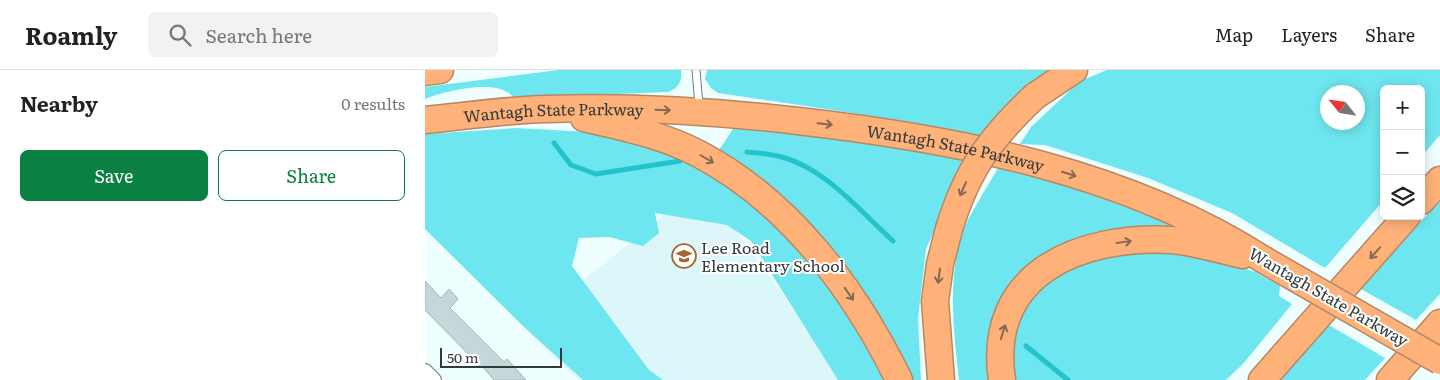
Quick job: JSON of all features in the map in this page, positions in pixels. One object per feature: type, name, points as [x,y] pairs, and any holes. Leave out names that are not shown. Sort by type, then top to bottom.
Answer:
[{"type":"highway","points":[[425,72],[440,70]]},
{"type":"highway","points":[[941,380],[935,302],[940,264],[949,229],[970,173],[1006,123],[1035,96],[1074,70]]},
{"type":"highway","name":"Wantagh State Parkway","points":[[425,120],[544,109],[615,108],[699,111],[858,128],[934,140],[1017,160],[1120,190],[1152,203],[1228,237],[1264,260],[1440,361]]},
{"type":"highway","points":[[544,109],[637,130],[669,141],[713,162],[753,188],[808,242],[838,279],[865,317],[899,380]]},
{"type":"highway","points":[[1425,197],[1440,180]]},
{"type":"highway","points":[[1263,380],[1403,220]]},
{"type":"highway","points":[[1003,380],[1000,339],[1011,304],[1034,276],[1064,258],[1100,246],[1134,241],[1174,240],[1264,260]]},
{"type":"highway","points":[[1391,380],[1440,323]]},
{"type":"street","points":[[425,372],[434,380]]},
{"type":"lane","points":[[696,70],[699,111]]},
{"type":"shaded area","points":[[558,70],[681,70],[681,78],[675,89],[668,92],[514,98],[507,92],[497,88],[485,87],[458,90],[425,99],[425,87]]},
{"type":"shaded area","points":[[707,70],[1048,70],[1008,104],[980,138],[859,114],[718,93],[711,88],[705,79]]},
{"type":"shaded area","points":[[1107,70],[1440,70],[1440,135],[1425,152],[1425,85],[1380,85],[1380,205],[1325,268],[1232,213],[1148,178],[1045,145],[1020,144],[1031,127],[1080,81]]},
{"type":"shaded area","points":[[735,126],[770,129],[968,157],[926,249],[918,318],[921,380],[909,380],[758,180],[719,150]]},
{"type":"shaded area","points":[[516,128],[590,132],[680,153],[772,218],[842,302],[886,380],[838,380],[751,241],[727,225],[655,213],[659,233],[643,246],[609,237],[579,238],[572,266],[649,370],[663,380],[583,380],[525,328],[425,229],[425,134]]},
{"type":"shaded area","points":[[999,166],[1113,202],[1223,246],[1153,231],[1024,274],[994,380],[959,380],[953,307],[957,252],[965,226]]},
{"type":"shaded area","name":"Lee Road Elementary School","points":[[702,184],[845,380],[578,380],[525,328]]},
{"type":"shaded area","points":[[1440,200],[1440,294],[1416,320],[1361,289],[1422,220],[1425,220],[1425,217]]},
{"type":"shaded area","points":[[1126,247],[1197,252],[1255,272],[1280,286],[1279,296],[1292,304],[1243,364],[1226,380],[1014,380],[1008,359],[1018,312],[1052,271]]},
{"type":"shaded area","points":[[1329,325],[1385,358],[1365,380],[1280,380]]},
{"type":"building","points":[[425,281],[441,298],[449,289],[458,299],[450,308],[504,362],[507,359],[526,380],[494,380],[425,310]]},
{"type":"waterway","points":[[554,143],[571,165],[596,174],[680,161]]},
{"type":"waterway","points":[[747,152],[782,157],[813,171],[842,192],[893,241]]},
{"type":"waterway","points":[[1026,346],[1068,380]]},
{"type":"place","name":"Lee Road Elementary School","points":[[684,256]]}]
